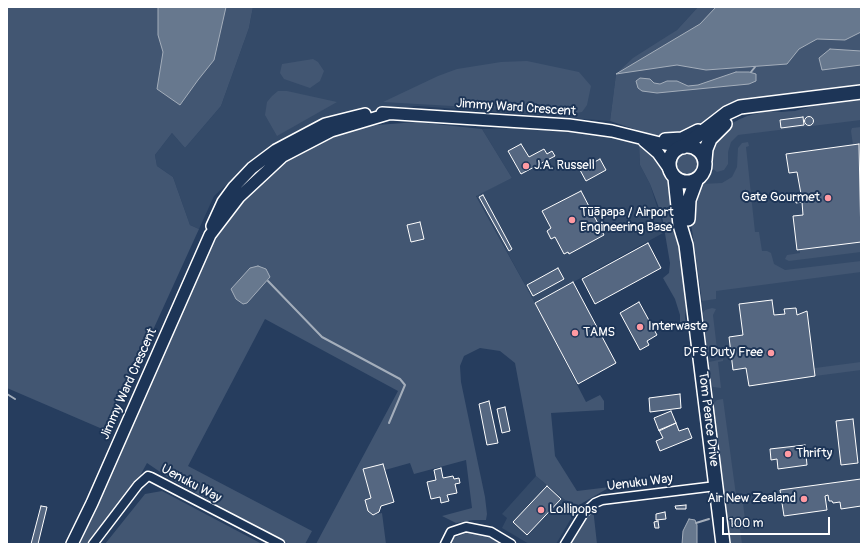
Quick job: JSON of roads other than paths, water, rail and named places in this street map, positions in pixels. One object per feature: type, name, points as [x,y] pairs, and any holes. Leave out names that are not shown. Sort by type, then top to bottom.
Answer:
[{"type":"main road","points":[[683,147],[727,113],[745,106],[766,105],[861,92]]},
{"type":"main road","points":[[705,160],[699,151],[689,146],[677,149],[670,158],[673,174],[686,183],[696,181],[704,172],[708,144],[717,130],[735,118],[766,105]]},
{"type":"main road","name":"Tom Pearce Drive","points":[[673,174],[680,225],[686,246],[724,544]]},
{"type":"main road","name":"Tom Pearce Drive","points":[[686,246],[688,206],[696,181]]},
{"type":"street","points":[[641,138],[682,138],[727,113]]},
{"type":"street","name":"Jimmy Ward Crescent","points":[[72,544],[92,503],[210,235],[239,197],[283,156],[331,131],[388,114],[569,125],[612,131],[683,147]]},
{"type":"street","name":"Jimmy Ward Crescent","points":[[641,138],[658,153],[673,174]]},
{"type":"street","name":"Uenuku Way","points":[[93,544],[138,485],[148,476],[151,476],[280,544]]},
{"type":"street","name":"Uenuku Way","points":[[565,544],[584,513],[595,503],[602,500],[716,486]]},
{"type":"street","points":[[445,544],[451,532],[466,527],[491,532],[511,544]]},
{"type":"waterway","points":[[751,72],[755,67]]},
{"type":"waterway","points":[[268,281],[322,337],[400,379],[405,385],[389,423]]},
{"type":"waterway","points":[[7,394],[15,399]]},
{"type":"waterway","points":[[696,523],[709,519]]},
{"type":"place","name":"J.A. Russell","points":[[526,166]]},
{"type":"place","name":"Gate Gourmet","points":[[828,198]]},
{"type":"place","name":"Tūāpapa / Airport Engineering Base","points":[[572,220]]},
{"type":"place","name":"Interwaste","points":[[640,327]]},
{"type":"place","name":"TAMS","points":[[575,333]]},
{"type":"place","name":"DFS Duty Free","points":[[771,353]]},
{"type":"place","name":"Thrifty","points":[[788,454]]},
{"type":"place","name":"Air New Zealand","points":[[804,499]]},
{"type":"place","name":"Lollipops","points":[[541,510]]}]
